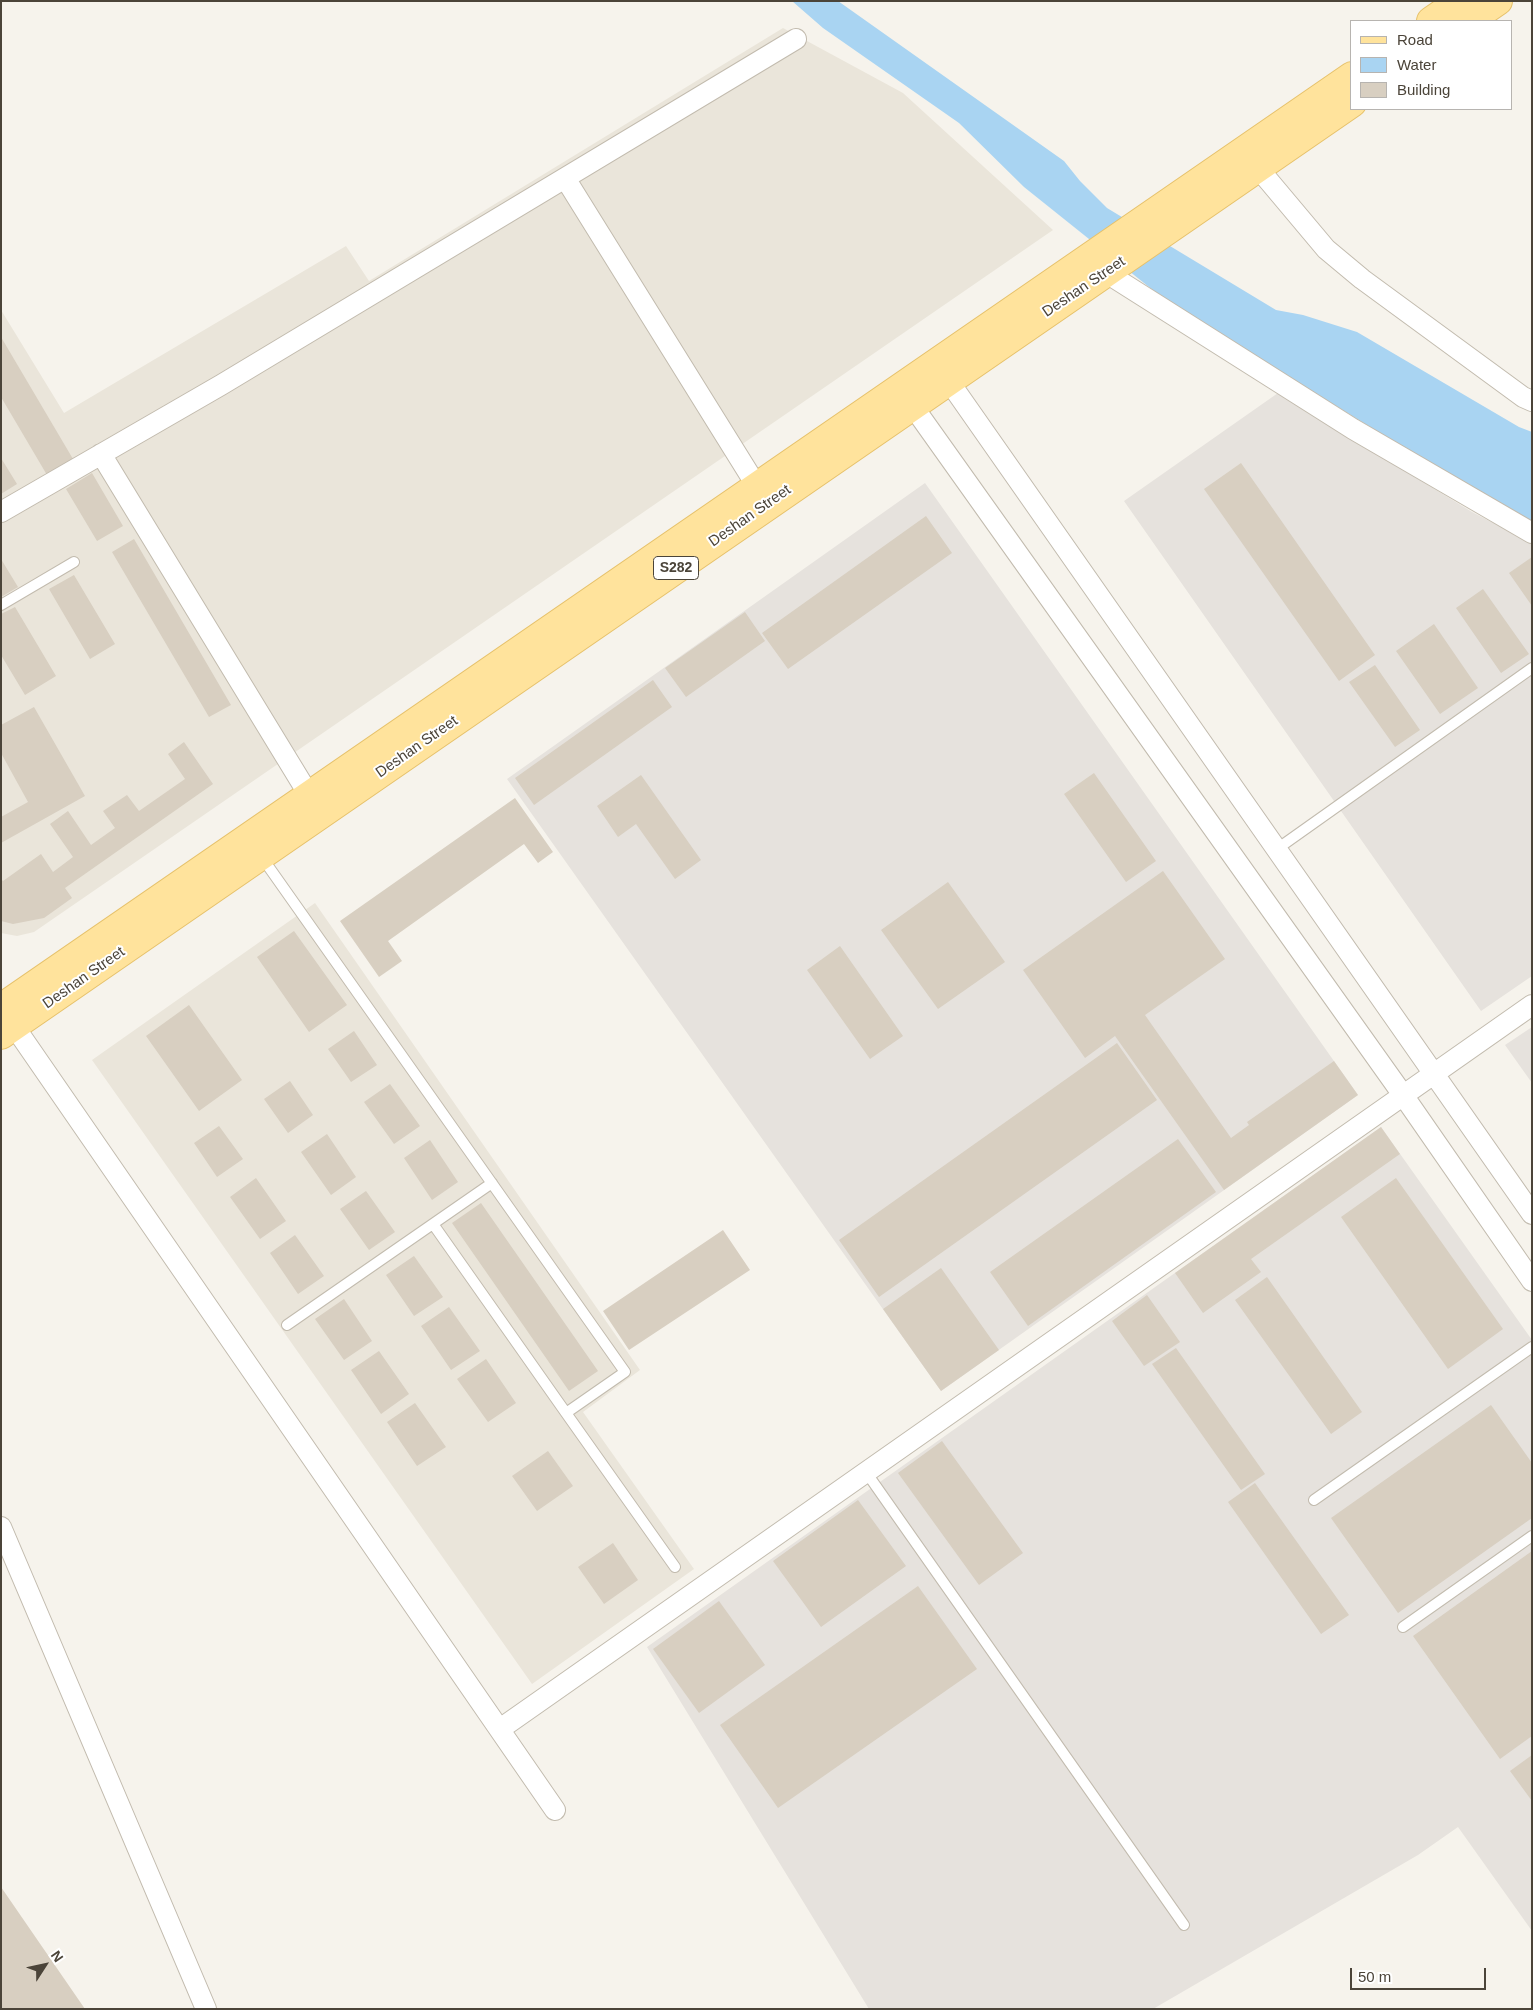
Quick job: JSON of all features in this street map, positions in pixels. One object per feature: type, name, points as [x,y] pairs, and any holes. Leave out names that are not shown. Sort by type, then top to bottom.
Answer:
[{"type":"main road","points":[[1432,20],[1460,1]]},
{"type":"main road","points":[[1470,20],[1498,1]]},
{"type":"main road","name":"Deshan Street","points":[[6,1023],[309,795],[1350,77]]},
{"type":"main road","name":"Deshan Street","points":[[6,1023],[261,855],[1350,104]]},
{"type":"street","points":[[1,512],[221,385],[796,39]]},
{"type":"street","points":[[1258,168],[1326,249],[1370,285],[1522,397],[1532,401]]},
{"type":"street","points":[[565,178],[756,486]]},
{"type":"street","points":[[1106,272],[1353,429],[1532,533]]},
{"type":"street","points":[[948,380],[1532,1214]]},
{"type":"street","points":[[912,405],[1403,1095],[1532,1281]]},
{"type":"street","points":[[101,454],[309,795]]},
{"type":"street","points":[[500,1729],[1532,1005]]},
{"type":"street","points":[[6,1023],[555,1810]]},
{"type":"street","points":[[1,1527],[206,2009]]},
{"type":"lane","points":[[1,605],[74,562]]},
{"type":"lane","points":[[1277,849],[1532,668]]},
{"type":"lane","points":[[261,855],[625,1372],[566,1413]]},
{"type":"lane","points":[[287,1325],[492,1183]]},
{"type":"lane","points":[[433,1224],[675,1567]]},
{"type":"lane","points":[[1314,1500],[1532,1346]]},
{"type":"lane","points":[[866,1472],[1184,1925]]},
{"type":"lane","points":[[1403,1628],[1532,1536]]},
{"type":"shaded area","points":[[783,28],[903,93],[1053,230],[34,932],[17,936],[1,933],[1,310],[64,413],[346,246],[369,281]]},
{"type":"shaded area","points":[[1278,393],[1472,512],[1532,543],[1532,976],[1481,1011],[1124,501]]},
{"type":"shaded area","points":[[925,483],[1358,1095],[941,1391],[507,779]]},
{"type":"shaded area","points":[[315,903],[640,1370],[583,1412],[694,1569],[532,1684],[92,1060]]},
{"type":"shaded area","points":[[1532,1027],[1532,1083],[1505,1045]]},
{"type":"shaded area","points":[[1381,1127],[1532,1340],[1532,1931],[1458,1827],[1418,1855],[1153,2009],[869,2009],[647,1647]]},
{"type":"water","points":[[792,1],[838,1],[1064,161],[1080,181],[1107,208],[1276,310],[1303,315],[1357,332],[1519,427],[1532,432],[1532,521],[1461,483],[1169,303],[1024,187],[959,123],[823,28]]},
{"type":"building","points":[[1,337],[73,459],[47,475],[1,397]]},
{"type":"building","points":[[1,458],[17,484],[1,494]]},
{"type":"building","points":[[1241,463],[1375,655],[1339,681],[1204,489]]},
{"type":"building","points":[[92,473],[123,526],[97,541],[66,489]]},
{"type":"building","points":[[926,516],[952,553],[788,669],[762,633]]},
{"type":"building","points":[[134,539],[231,705],[209,717],[112,552]]},
{"type":"building","points":[[1532,557],[1532,606],[1509,573]]},
{"type":"building","points":[[1,559],[18,587],[1,597]]},
{"type":"building","points":[[74,575],[115,644],[90,659],[49,589]]},
{"type":"building","points":[[1483,589],[1529,654],[1501,673],[1456,608]]},
{"type":"building","points":[[15,607],[56,676],[25,695],[1,655],[1,614]]},
{"type":"building","points":[[745,612],[765,641],[686,697],[665,668]]},
{"type":"building","points":[[1434,624],[1478,688],[1440,714],[1396,651]]},
{"type":"building","points":[[1375,665],[1420,730],[1395,747],[1349,682]]},
{"type":"building","points":[[653,680],[672,707],[534,805],[515,778]]},
{"type":"building","points":[[34,707],[85,796],[1,843],[1,817],[28,802],[1,753],[1,725]]},
{"type":"building","points":[[184,742],[213,784],[65,888],[72,898],[44,918],[13,924],[1,921],[1,879],[3,881],[41,854],[53,872],[73,857],[50,824],[68,811],[91,845],[115,828],[103,811],[127,795],[139,811],[185,779],[168,754]]},
{"type":"building","points":[[1094,773],[1156,861],[1126,882],[1064,794]]},
{"type":"building","points":[[641,775],[701,860],[675,879],[636,824],[618,837],[597,806]]},
{"type":"building","points":[[515,798],[553,852],[538,863],[524,844],[388,941],[402,961],[379,977],[340,921]]},
{"type":"building","points":[[1163,871],[1225,959],[1145,1015],[1231,1138],[1249,1125],[1247,1122],[1334,1061],[1358,1095],[1224,1190],[1115,1036],[1085,1058],[1023,970]]},
{"type":"building","points":[[948,882],[1005,962],[938,1009],[881,930]]},
{"type":"building","points":[[294,931],[347,1005],[309,1032],[257,957]]},
{"type":"building","points":[[840,946],[903,1036],[870,1059],[807,970]]},
{"type":"building","points":[[189,1005],[242,1080],[199,1111],[146,1036]]},
{"type":"building","points":[[354,1031],[377,1065],[351,1082],[328,1049]]},
{"type":"building","points":[[1117,1043],[1157,1100],[879,1297],[839,1240]]},
{"type":"building","points":[[290,1081],[313,1115],[288,1133],[264,1099]]},
{"type":"building","points":[[390,1084],[420,1126],[394,1144],[364,1102]]},
{"type":"building","points":[[219,1126],[243,1159],[217,1177],[194,1143]]},
{"type":"building","points":[[1381,1127],[1400,1154],[1251,1259],[1261,1272],[1203,1313],[1175,1273]]},
{"type":"building","points":[[327,1134],[356,1177],[331,1195],[301,1152]]},
{"type":"building","points":[[1178,1139],[1216,1192],[1028,1326],[990,1272]]},
{"type":"building","points":[[430,1140],[458,1182],[432,1200],[404,1158]]},
{"type":"building","points":[[256,1178],[286,1221],[260,1239],[230,1197]]},
{"type":"building","points":[[1396,1178],[1503,1329],[1448,1369],[1341,1217]]},
{"type":"building","points":[[366,1191],[395,1232],[369,1250],[340,1209]]},
{"type":"building","points":[[481,1203],[598,1371],[569,1391],[452,1223]]},
{"type":"building","points":[[723,1230],[750,1270],[629,1350],[603,1311]]},
{"type":"building","points":[[295,1235],[324,1276],[298,1294],[270,1253]]},
{"type":"building","points":[[414,1256],[443,1297],[414,1316],[386,1275]]},
{"type":"building","points":[[941,1268],[999,1350],[941,1391],[883,1309]]},
{"type":"building","points":[[1267,1277],[1362,1412],[1331,1434],[1235,1300]]},
{"type":"building","points":[[1147,1295],[1180,1342],[1144,1366],[1112,1321]]},
{"type":"building","points":[[344,1299],[372,1341],[344,1360],[315,1319]]},
{"type":"building","points":[[449,1307],[480,1351],[451,1370],[421,1326]]},
{"type":"building","points":[[1176,1348],[1265,1474],[1241,1490],[1152,1364]]},
{"type":"building","points":[[379,1351],[409,1394],[381,1414],[351,1370]]},
{"type":"building","points":[[486,1359],[516,1403],[488,1422],[457,1379]]},
{"type":"building","points":[[415,1403],[446,1447],[417,1466],[387,1422]]},
{"type":"building","points":[[1491,1405],[1532,1463],[1532,1518],[1398,1613],[1331,1518]]},
{"type":"building","points":[[942,1441],[1023,1553],[979,1585],[898,1473]]},
{"type":"building","points":[[548,1451],[573,1486],[537,1511],[512,1476]]},
{"type":"building","points":[[1255,1483],[1349,1615],[1321,1634],[1228,1502]]},
{"type":"building","points":[[858,1500],[906,1566],[821,1627],[773,1561]]},
{"type":"building","points":[[613,1543],[638,1580],[604,1604],[578,1567]]},
{"type":"building","points":[[1532,1551],[1532,1736],[1500,1759],[1413,1636]]},
{"type":"building","points":[[918,1586],[977,1669],[778,1808],[720,1725]]},
{"type":"building","points":[[719,1601],[765,1665],[699,1713],[653,1649]]},
{"type":"building","points":[[1532,1755],[1532,1801],[1510,1771]]},
{"type":"building","points":[[1,1887],[85,2009],[1,2009]]}]
